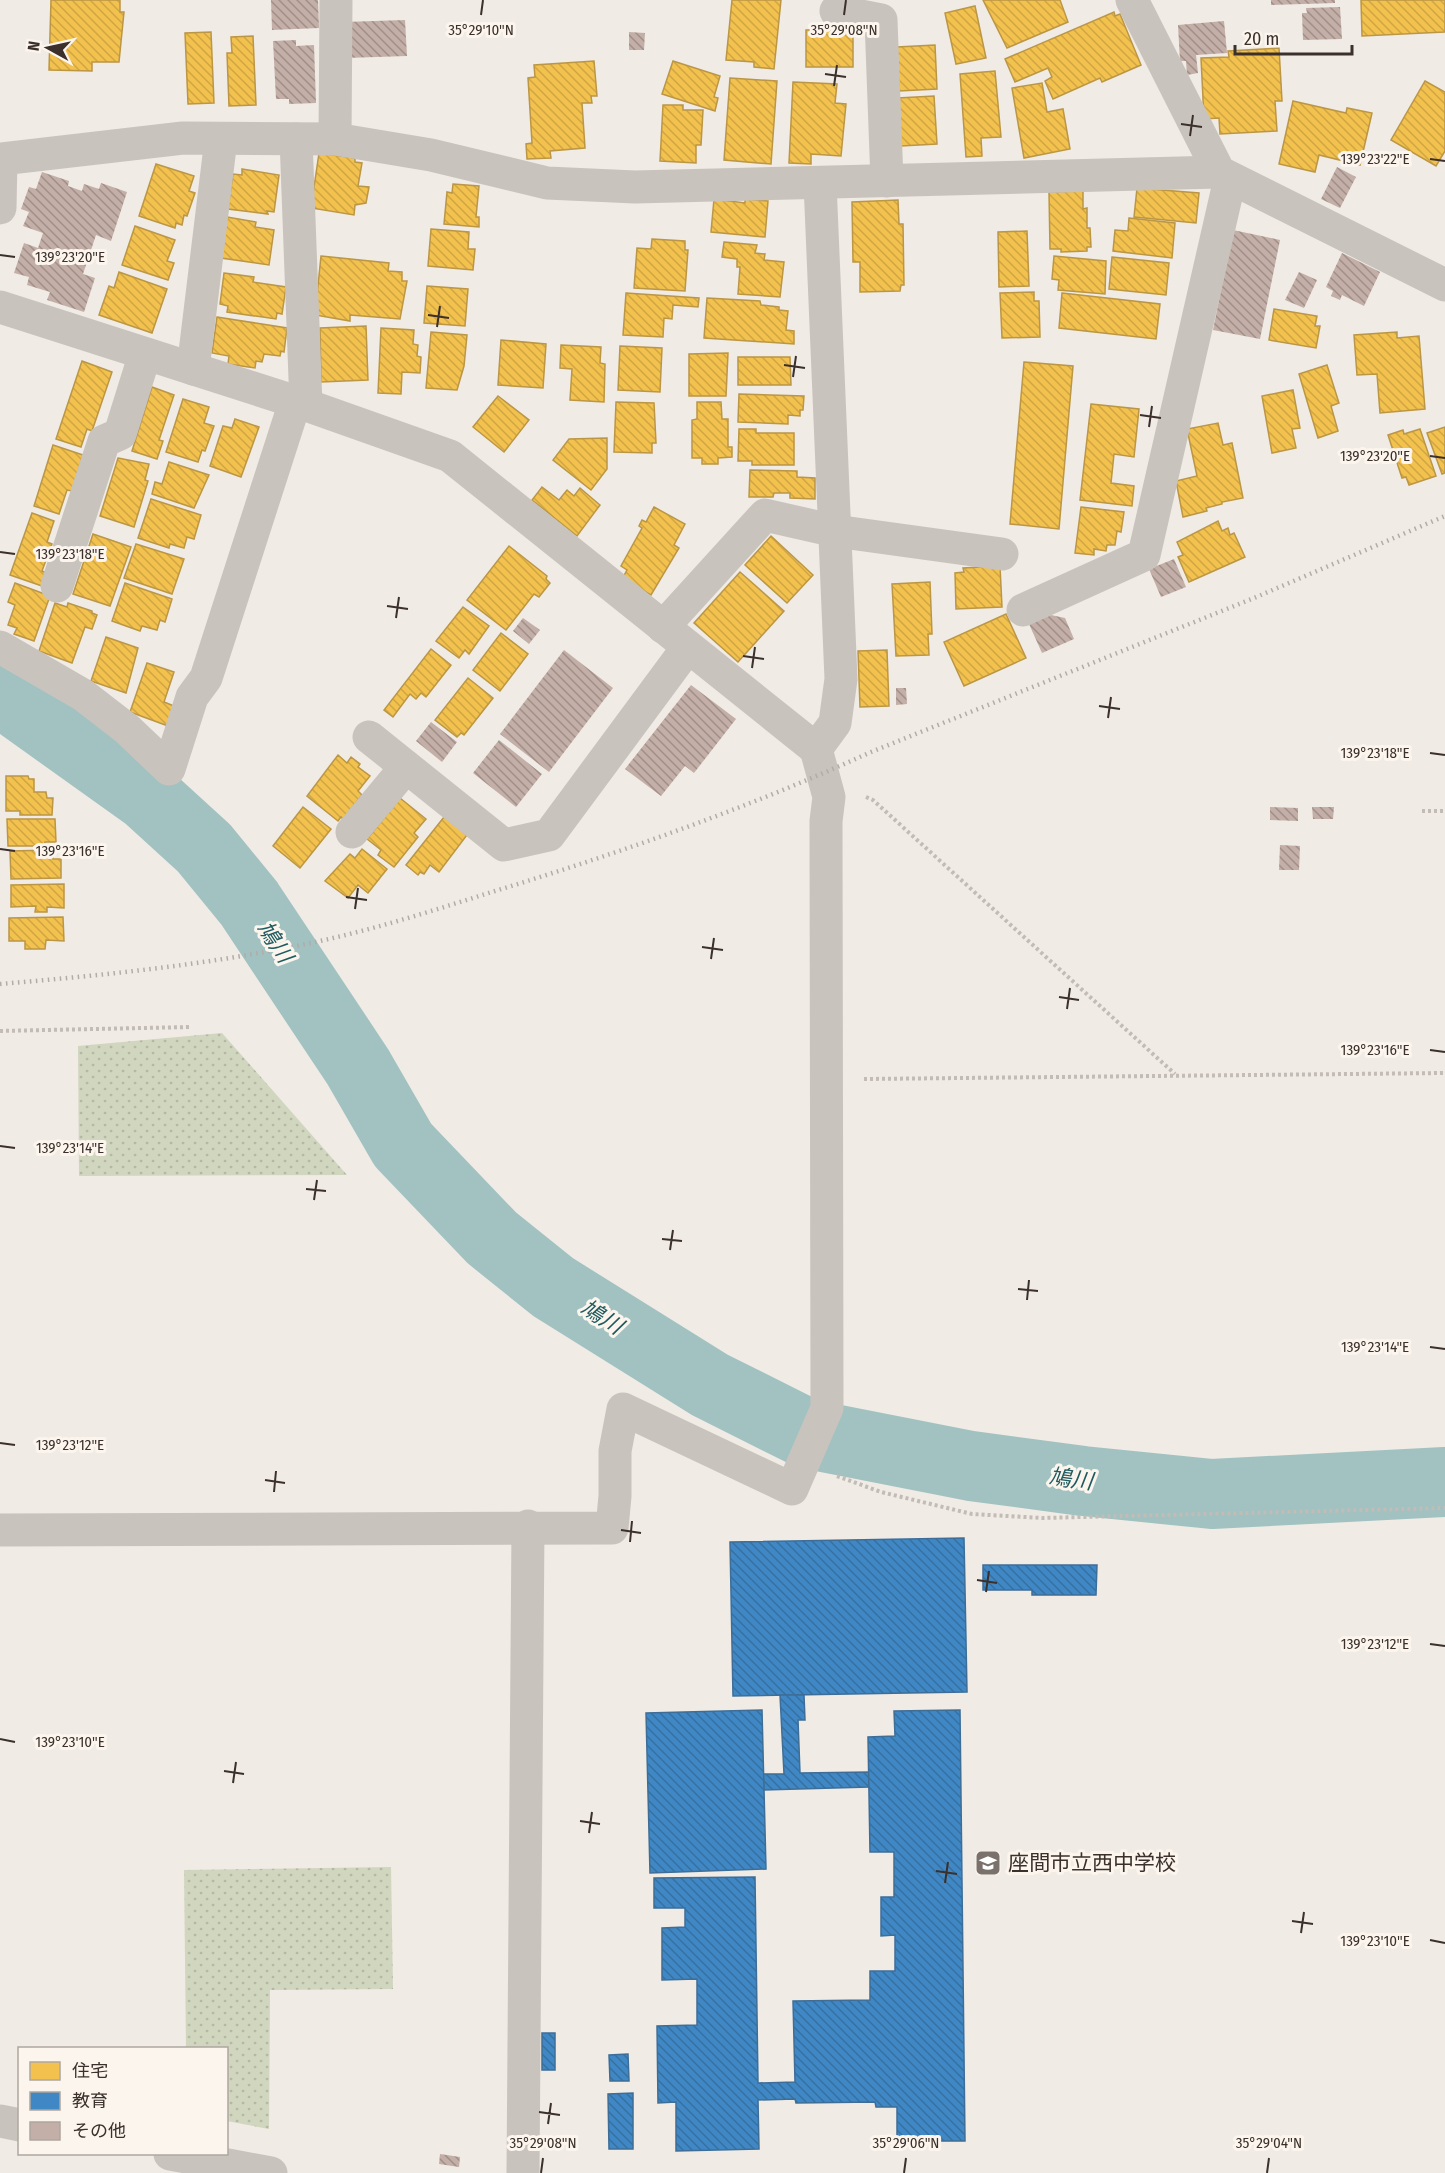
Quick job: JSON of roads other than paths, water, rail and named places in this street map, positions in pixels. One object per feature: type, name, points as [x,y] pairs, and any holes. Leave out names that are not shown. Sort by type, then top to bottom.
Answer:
[{"type":"street","points":[[335,139],[336,0]]},
{"type":"street","points":[[1023,610],[1144,555],[1224,176],[1132,0]]},
{"type":"street","points":[[837,11],[881,20],[887,181]]},
{"type":"street","points":[[0,208],[2,159],[183,138],[335,139],[431,155],[547,183],[635,187],[1224,176],[1445,285]]},
{"type":"street","points":[[193,369],[221,139]]},
{"type":"street","points":[[0,647],[83,695],[127,729],[169,769],[192,697],[206,678],[300,403],[296,139]]},
{"type":"street","points":[[816,749],[835,723],[841,679],[820,183]]},
{"type":"street","points":[[0,307],[300,403],[450,456],[816,749],[829,797],[826,821],[827,1408],[792,1489],[623,1409],[615,1451],[612,1528],[528,1526],[0,1530]]},
{"type":"street","points":[[57,586],[104,441],[120,434],[145,354]]},
{"type":"street","points":[[663,627],[765,515],[835,531],[1002,554]]},
{"type":"street","points":[[369,737],[504,845],[549,835],[688,648]]},
{"type":"street","points":[[352,832],[406,767]]},
{"type":"street","points":[[523,2173],[528,1526]]},
{"type":"street","points":[[0,2121],[18,2125]]},
{"type":"street","points":[[175,2155],[271,2173]]},
{"type":"waterway","name":"鳩川","points":[[0,691],[147,796],[204,848],[249,903],[358,1067],[403,1145],[492,1238],[553,1287],[710,1385],[808,1434],[971,1466],[1083,1481],[1212,1494],[1445,1482]]},
{"type":"railway","points":[[0,984],[161,968],[280,949],[386,924],[543,876],[686,828],[779,791],[1254,598],[1445,516]]},
{"type":"place","name":"座間市立西中学校","points":[[988,1863]]}]
